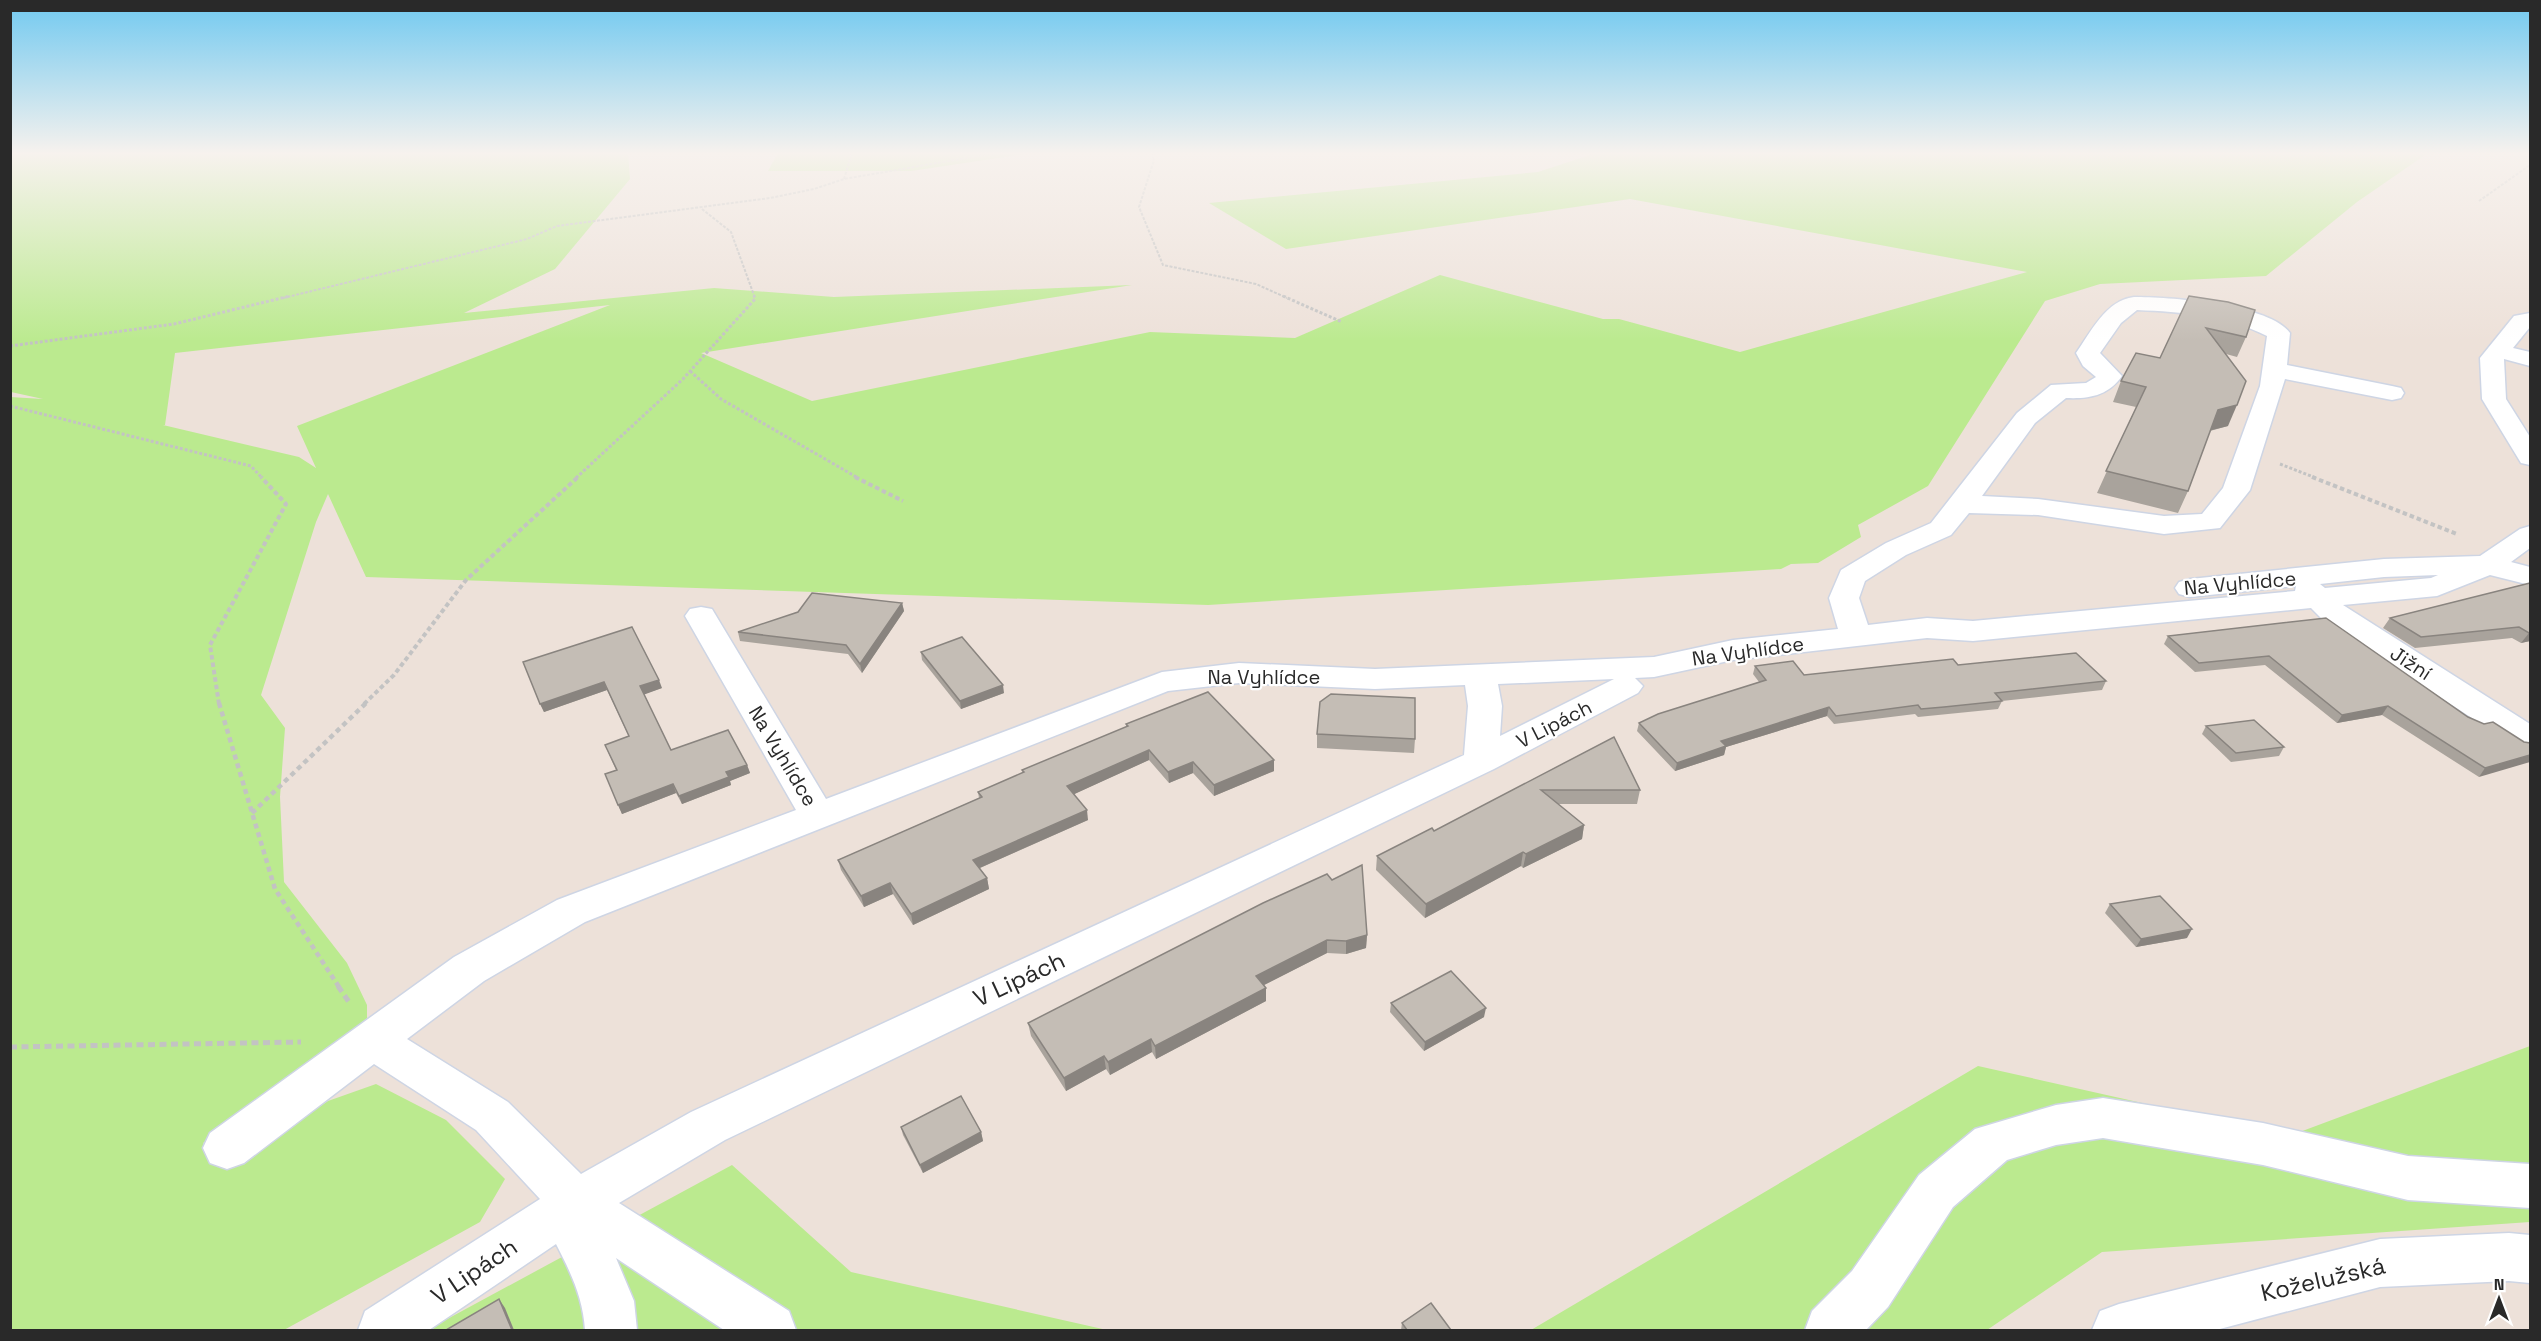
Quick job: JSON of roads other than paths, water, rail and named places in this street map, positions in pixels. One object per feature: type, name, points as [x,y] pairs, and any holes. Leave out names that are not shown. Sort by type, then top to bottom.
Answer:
[{"type":"street","points":[[1856,637],[1844,598],[1852,576],[1896,549],[1941,529],[2026,418],[2060,390],[2086,391],[2100,388],[2110,376],[2091,361],[2088,353],[2117,314],[2129,304],[2177,304],[2213,310],[2259,323],[2279,333],[2272,386],[2236,490],[2211,522],[2164,525],[2038,507],[1962,504]]},
{"type":"street","points":[[2530,320],[2522,321],[2492,358],[2494,399],[2530,457]]},
{"type":"street","points":[[2498,351],[2530,358]]},
{"type":"street","points":[[2274,369],[2392,393]]},
{"type":"street","name":"Na Vyhlídce","points":[[701,616],[818,816],[1162,682],[1239,673],[1375,679],[1654,667],[1733,650],[1927,628],[1973,631],[2308,588],[2436,587],[2496,559],[2530,535]]},
{"type":"street","points":[[2496,559],[2530,576]]},
{"type":"street","name":"Jižní","points":[[2308,588],[2337,615],[2530,740]]},
{"type":"street","name":"V Lipách","points":[[1480,673],[1485,706],[1481,761]]},
{"type":"street","name":"V Lipách","points":[[384,1330],[570,1207],[708,1126],[1481,761],[1626,686]]},
{"type":"street","points":[[227,1148],[469,969],[571,912],[818,816]]},
{"type":"street","points":[[374,1041],[492,1116],[570,1207],[770,1330]]},
{"type":"street","points":[[1831,1330],[1870,1288],[1936,1191],[1992,1144],[2056,1125],[2103,1118],[2263,1144],[2408,1178],[2530,1186]]},
{"type":"street","points":[[570,1207],[612,1317],[611,1330]]},
{"type":"street","name":"Koželužská","points":[[2120,1330],[2380,1263],[2509,1257],[2530,1259]]}]
